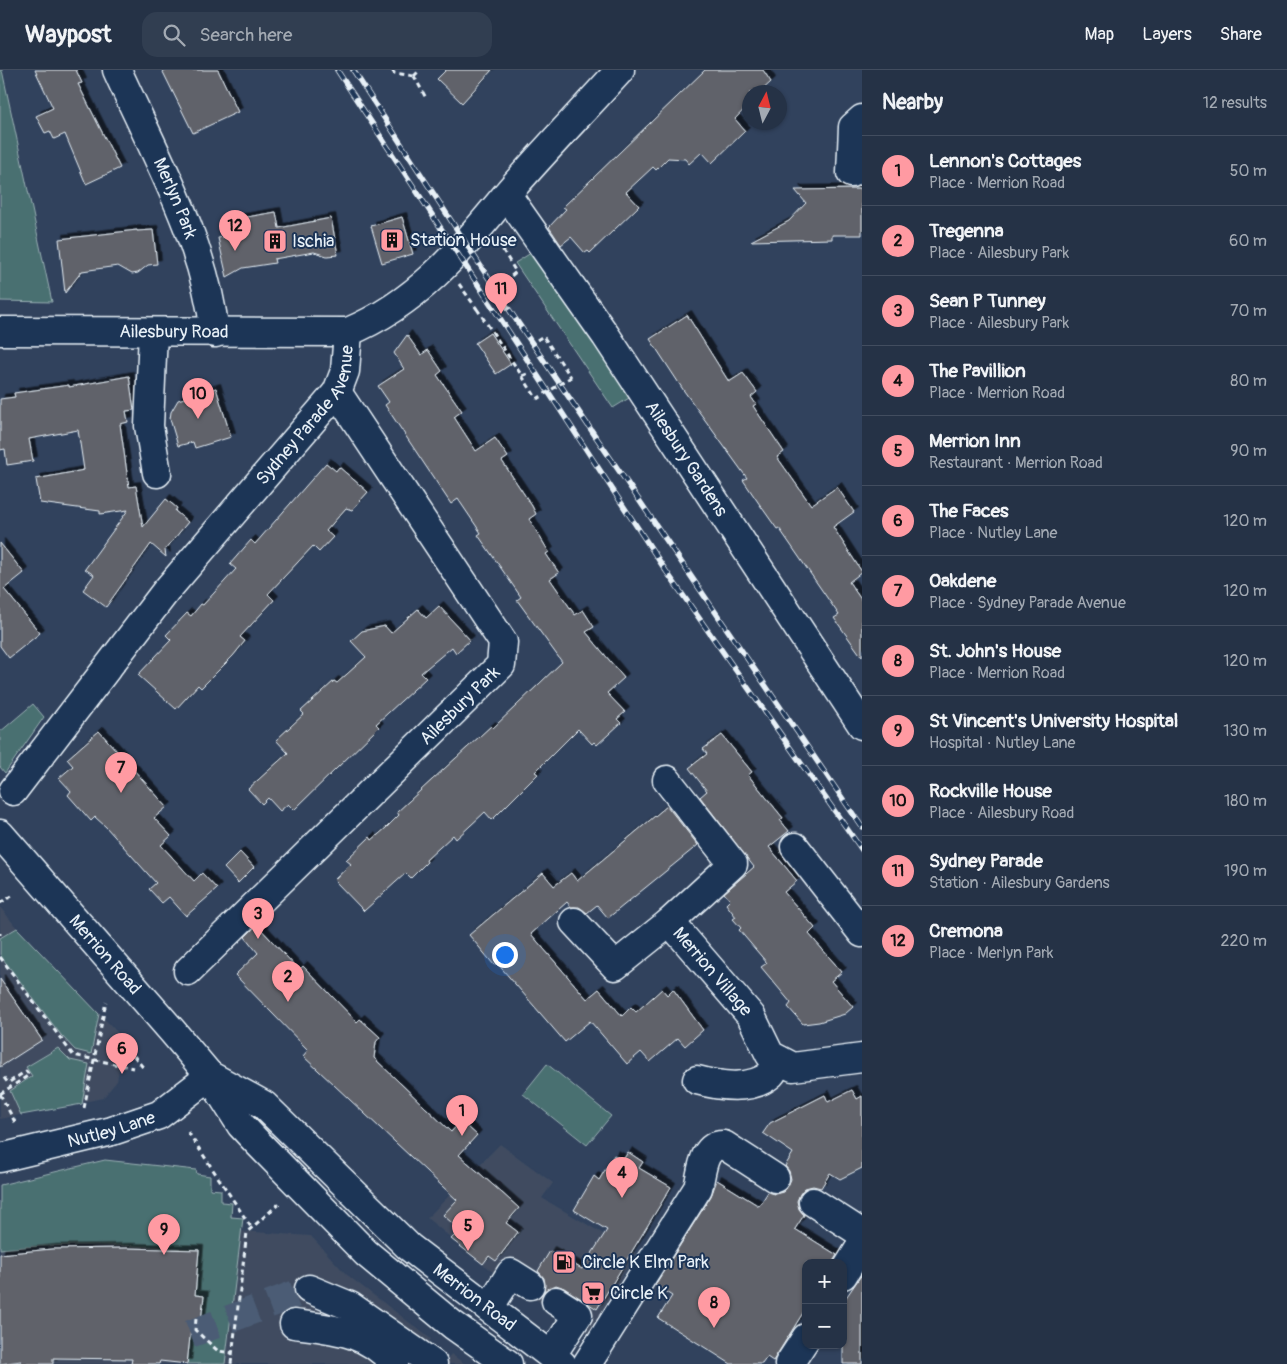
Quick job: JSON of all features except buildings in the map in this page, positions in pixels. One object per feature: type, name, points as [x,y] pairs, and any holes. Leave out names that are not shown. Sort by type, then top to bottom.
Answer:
[{"type":"street","name":"Merlyn Park","points":[[117,70],[196,246],[211,298],[215,333]]},
{"type":"street","name":"Sydney Parade Avenue","points":[[13,791],[166,591],[337,392],[345,371],[348,332],[373,322],[404,302],[458,255],[507,195],[620,70]]},
{"type":"street","points":[[851,173],[853,127],[862,119]]},
{"type":"street","name":"Ailesbury Gardens","points":[[507,195],[606,336],[862,725]]},
{"type":"street","name":"Ailesbury Road","points":[[0,331],[348,332]]},
{"type":"street","points":[[153,332],[148,426],[157,473]]},
{"type":"street","name":"Ailesbury Park","points":[[188,971],[501,665],[503,642],[337,392]]},
{"type":"street","points":[[667,780],[734,864],[670,922]]},
{"type":"street","name":"Merrion Road","points":[[0,834],[210,1076],[241,1124],[366,1253],[454,1325],[508,1364]]},
{"type":"street","points":[[795,847],[862,933]]},
{"type":"street","name":"Merrion Village","points":[[574,922],[615,966],[670,922],[751,1016],[770,1055],[779,1060]]},
{"type":"street","points":[[697,1080],[718,1086],[750,1084],[771,1074],[779,1060],[793,1067],[862,1058]]},
{"type":"street","name":"Merrion Road","points":[[210,1076],[264,1105],[410,1247],[556,1360]]},
{"type":"street","name":"Nutley Lane","points":[[0,1158],[112,1131],[159,1115],[210,1076]]},
{"type":"street","points":[[586,1364],[698,1188],[701,1167],[711,1150],[718,1145],[724,1145],[775,1178]]},
{"type":"street","points":[[813,1202],[858,1231],[862,1239],[859,1249],[847,1268]]},
{"type":"street","points":[[366,1253],[390,1228]]},
{"type":"street","points":[[489,1308],[511,1273],[530,1285]]},
{"type":"street","points":[[309,1289],[350,1306],[398,1352],[433,1364]]},
{"type":"street","points":[[556,1301],[578,1315],[556,1360]]},
{"type":"street","points":[[294,1324],[348,1331],[360,1336],[388,1356],[398,1352]]},
{"type":"street","points":[[789,1364],[802,1344]]},
{"type":"path","points":[[392,70],[394,73],[414,76]]},
{"type":"path","points":[[414,76],[420,70]]},
{"type":"path","points":[[414,76],[426,98]]},
{"type":"path","points":[[500,285],[516,272],[497,241],[501,236]]},
{"type":"path","points":[[445,266],[479,308],[537,399],[571,376],[543,336],[537,340]]},
{"type":"path","points":[[522,376],[527,374]]},
{"type":"path","points":[[0,903],[12,896]]},
{"type":"path","points":[[0,957],[73,1055],[133,1068]]},
{"type":"path","points":[[84,1108],[106,1002]]},
{"type":"path","points":[[134,1056],[145,1070]]},
{"type":"path","points":[[2,1075],[8,1083],[26,1071],[29,1075],[0,1094],[16,1124]]},
{"type":"path","points":[[188,1132],[251,1227]]},
{"type":"path","points":[[231,1364],[247,1232],[283,1201]]},
{"type":"path","points":[[196,1319],[195,1330],[212,1346],[218,1351],[233,1353]]},
{"type":"shaded area","points":[[0,907],[17,928],[121,1036],[121,1059],[117,1081],[103,1098],[0,1119]]},
{"type":"shaded area","points":[[500,1144],[553,1183],[542,1198],[636,1253],[589,1334],[490,1270],[427,1218]]},
{"type":"shaded area","points":[[105,1160],[196,1170],[197,1174],[210,1176],[210,1189],[221,1190],[221,1202],[232,1203],[231,1216],[243,1218],[242,1231],[311,1236],[346,1274],[431,1339],[427,1345],[446,1360],[451,1354],[465,1364],[0,1364],[0,1185]]},
{"type":"green space","points":[[0,70],[2,70],[52,302],[0,301]]},
{"type":"green space","points":[[534,251],[634,395],[613,408],[515,263]]},
{"type":"green space","points":[[33,704],[44,717],[5,773],[0,767],[0,732]]},
{"type":"green space","points":[[17,928],[99,1014],[91,1054],[75,1050],[61,1035],[0,955],[0,938]]},
{"type":"green space","points":[[58,1048],[70,1060],[89,1064],[82,1104],[21,1115],[10,1091],[32,1076],[26,1067]]},
{"type":"green space","points":[[547,1064],[611,1116],[587,1145],[523,1094]]},
{"type":"green space","points":[[105,1160],[196,1170],[197,1174],[210,1176],[210,1189],[221,1190],[221,1202],[232,1203],[231,1217],[243,1218],[225,1364],[187,1364],[199,1250],[100,1245],[0,1249],[0,1185]]},
{"type":"tunnel","points":[[190,1334],[309,1289]]},
{"type":"railway","points":[[337,70],[666,571],[862,850]]},
{"type":"railway","points":[[353,70],[508,308],[862,827]]},
{"type":"place","name":"Station House","points":[[392,240]]},
{"type":"place","name":"Ischia","points":[[275,241]]},
{"type":"place","name":"Cremona","points":[[235,251]]},
{"type":"place","name":"Sydney Parade","points":[[501,314]]},
{"type":"place","name":"Rockville House","points":[[198,419]]},
{"type":"place","name":"Oakdene","points":[[121,793]]},
{"type":"place","name":"Sean P Tunney","points":[[258,939]]},
{"type":"place","name":"Tregenna","points":[[288,1002]]},
{"type":"place","name":"The Faces","points":[[122,1074]]},
{"type":"place","name":"Lennon's Cottages","points":[[462,1136]]},
{"type":"place","name":"The Pavillion","points":[[622,1198]]},
{"type":"place","name":"Merrion Inn","points":[[468,1251]]},
{"type":"place","name":"St Vincent's University Hospital","points":[[164,1255]]},
{"type":"place","name":"Circle K Elm Park","points":[[564,1262]]},
{"type":"place","name":"Circle K","points":[[593,1293]]},
{"type":"place","name":"St. John's House","points":[[714,1328]]}]
